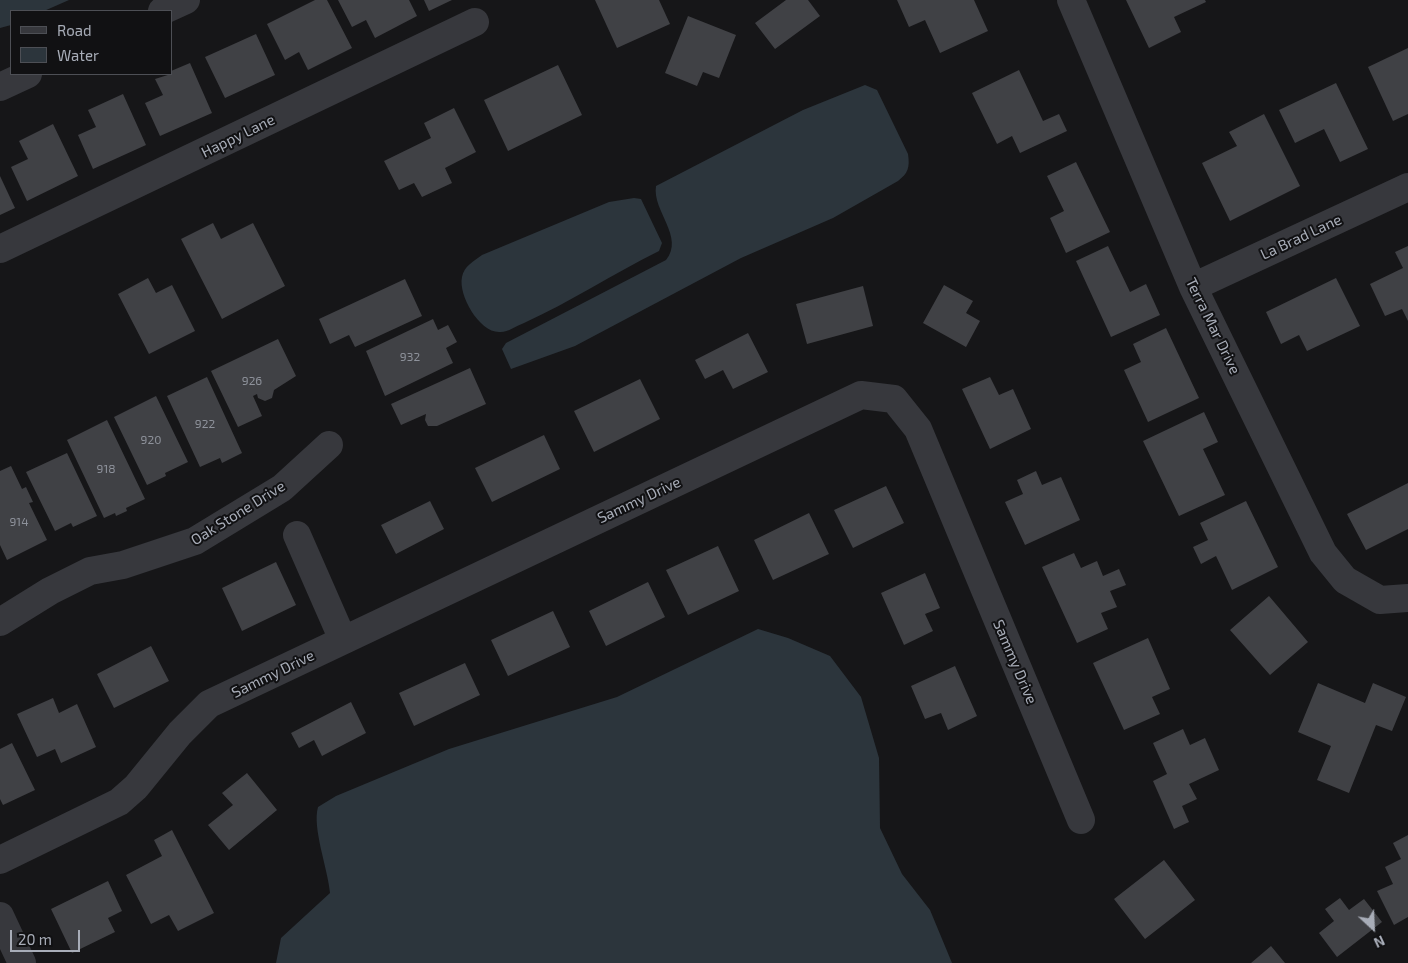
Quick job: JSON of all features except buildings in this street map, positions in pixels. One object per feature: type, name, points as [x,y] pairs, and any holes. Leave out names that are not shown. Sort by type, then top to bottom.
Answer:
[{"type":"street","points":[[164,10],[186,0]]},
{"type":"street","name":"Terra Mar Drive","points":[[1072,0],[1193,287],[1323,553],[1345,580],[1380,600],[1408,598]]},
{"type":"street","name":"Happy Lane","points":[[0,250],[475,22]]},
{"type":"street","points":[[0,87],[26,75]]},
{"type":"street","name":"La Brad Lane","points":[[1193,287],[1408,187]]},
{"type":"street","name":"Sammy Drive","points":[[0,860],[119,802],[136,787],[180,733],[209,704],[861,395],[894,399],[918,429],[1081,820]]},
{"type":"street","name":"Oak Stone Drive","points":[[0,622],[50,591],[90,571],[123,565],[194,541],[282,488],[329,444]]},
{"type":"street","points":[[297,535],[343,640]]},
{"type":"street","points":[[0,916],[22,963]]},
{"type":"water","points":[[0,0],[69,0],[46,10],[10,10],[10,25],[0,28]]},
{"type":"water","points":[[865,85],[877,90],[908,154],[908,170],[898,181],[833,218],[741,258],[575,346],[511,369],[502,349],[506,343],[666,260],[671,251],[672,242],[656,195],[656,186],[803,110]]},
{"type":"water","points":[[634,198],[641,199],[662,243],[659,251],[541,315],[508,330],[499,332],[492,330],[484,326],[477,319],[463,293],[462,277],[467,267],[482,255],[609,202]]},
{"type":"water","points":[[758,629],[788,638],[830,656],[861,697],[879,758],[880,828],[902,874],[930,910],[952,963],[276,963],[281,938],[330,893],[317,826],[318,807],[336,796],[449,749],[617,697]]}]
